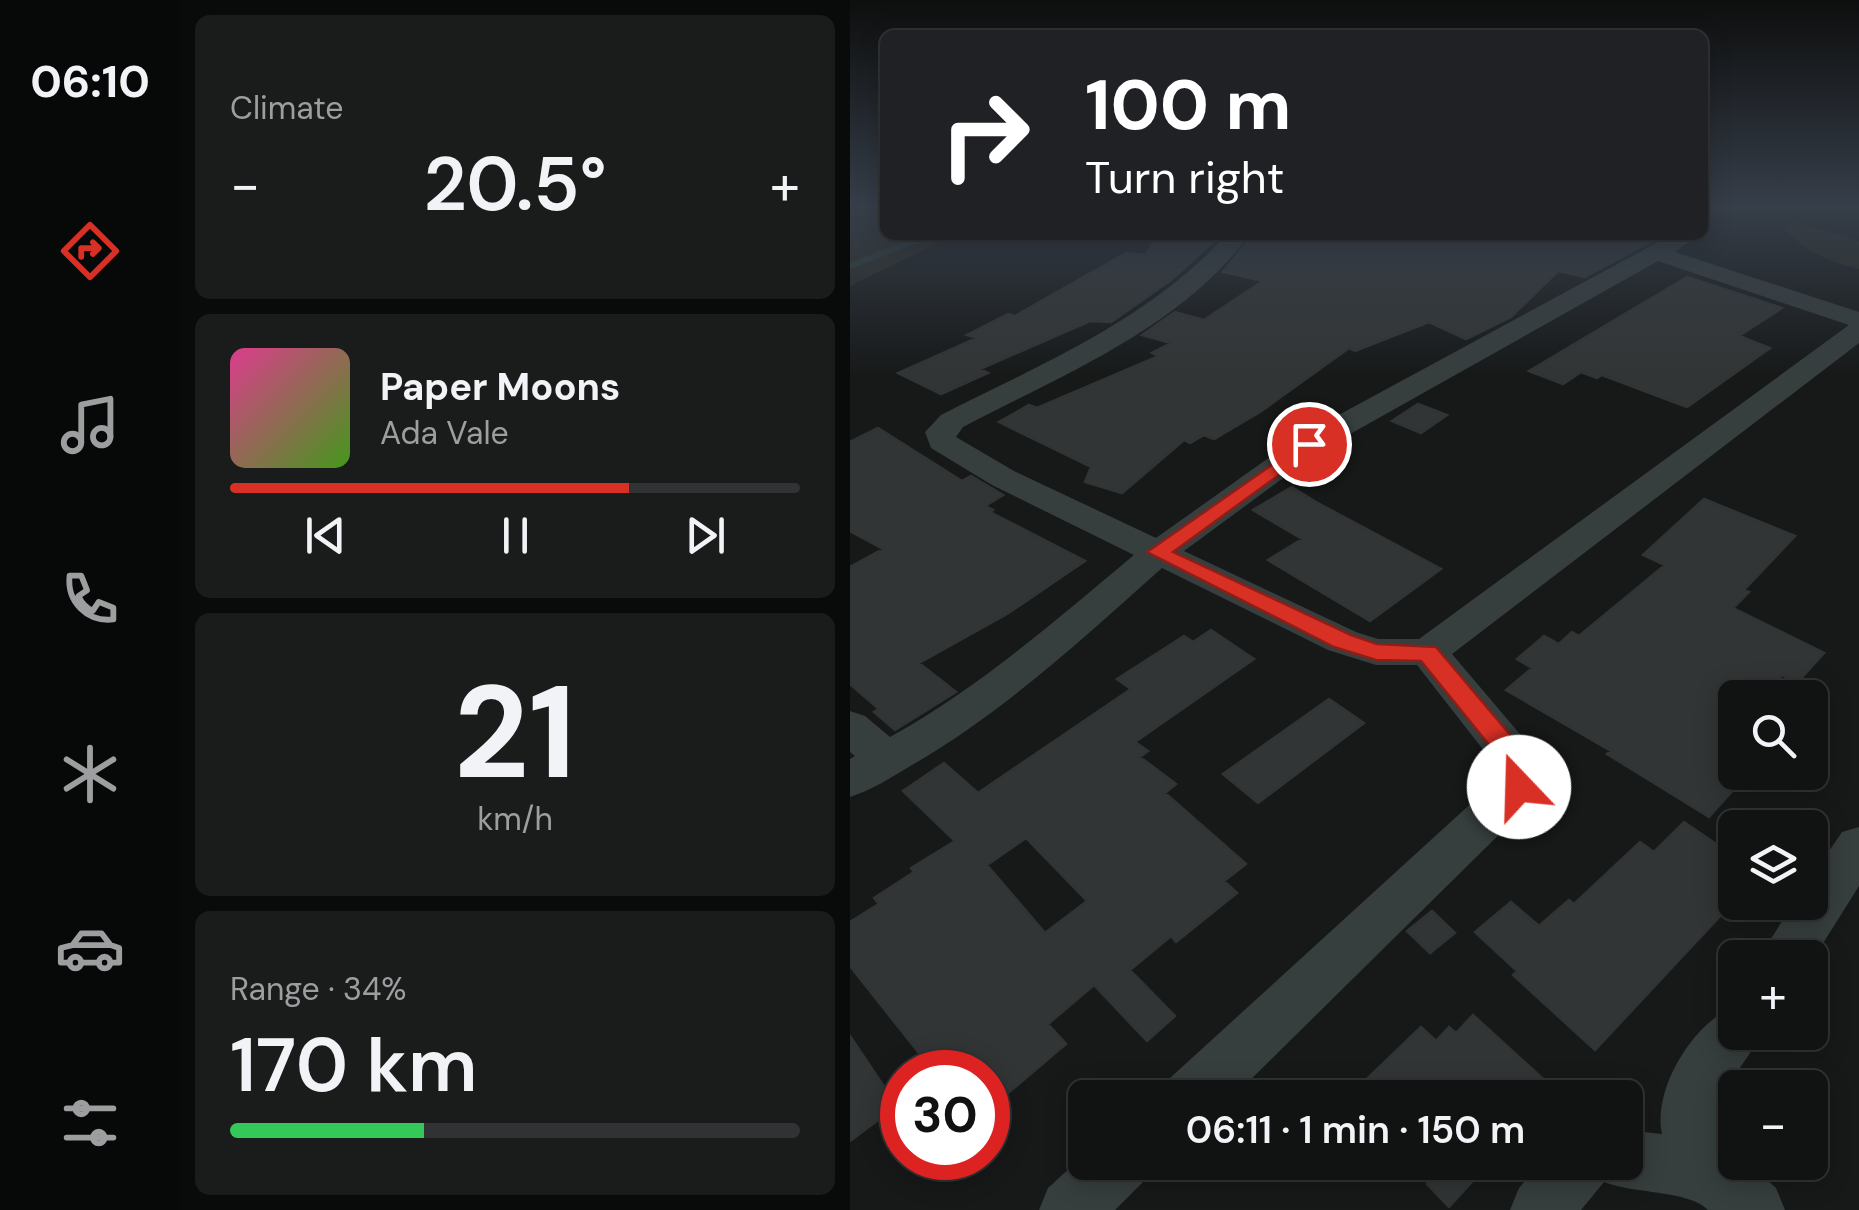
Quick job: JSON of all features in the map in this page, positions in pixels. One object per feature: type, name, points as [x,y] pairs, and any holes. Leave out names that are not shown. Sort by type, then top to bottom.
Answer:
[{"type":"street","points":[[1215,262],[1170,299],[952,421],[940,432],[942,440],[1003,478],[1342,641],[1376,652],[1428,652],[1859,330]]},
{"type":"street","points":[[850,727],[868,770],[928,736],[1031,663],[1158,552],[1309,444],[1639,262]]},
{"type":"street","points":[[1685,262],[1859,320]]},
{"type":"street","points":[[1209,1080],[1519,787],[1523,776],[1519,764],[1428,652]]},
{"type":"street","points":[[1797,940],[1859,846]]},
{"type":"street","points":[[1723,1050],[1690,1101],[1692,1133],[1709,1171],[1754,1210]]},
{"type":"street","points":[[1643,1162],[1709,1171]]},
{"type":"street","points":[[1070,1210],[1102,1180]]},
{"type":"street","points":[[1540,1210],[1566,1180]]},
{"type":"shaded area","points":[[850,262],[898,262],[850,286]]},
{"type":"shaded area","points":[[1839,262],[1859,262],[1859,269]]},
{"type":"building","points":[[1109,262],[1190,262],[1111,322],[1090,321],[980,369],[988,373],[941,394],[898,373],[977,338],[967,335],[1008,314],[1015,316]]},
{"type":"building","points":[[1231,262],[1612,262],[1585,277],[1558,271],[1511,317],[1466,339],[1429,322],[1355,351],[1349,348],[1260,412],[1214,439],[1204,435],[1190,443],[1184,440],[1122,493],[1085,482],[1091,467],[999,422],[1029,405],[1037,408],[1159,356],[1152,353],[1171,343],[1142,335],[1175,312],[1204,320],[1263,281],[1223,272]]},
{"type":"building","points":[[1687,277],[1782,308],[1739,336],[1770,348],[1687,407],[1602,375],[1597,378],[1581,372],[1563,384],[1529,371]]},
{"type":"building","points":[[1418,404],[1447,415],[1421,433],[1392,421]]},
{"type":"building","points":[[878,428],[962,481],[971,476],[1003,495],[985,506],[993,510],[990,512],[1085,561],[1007,614],[919,663],[956,692],[895,730],[874,712],[879,709],[850,684],[850,567],[883,549],[850,531],[850,442]]},
{"type":"building","points":[[1292,487],[1441,569],[1370,621],[1268,560],[1302,539],[1253,510]]},
{"type":"building","points":[[1704,499],[1795,536],[1744,590],[1749,592],[1733,608],[1824,653],[1800,680],[1782,675],[1777,680],[1718,680],[1718,790],[1733,790],[1709,817],[1607,754],[1611,751],[1506,690],[1532,668],[1517,659],[1544,636],[1559,644],[1572,632],[1579,636],[1665,565],[1643,555]]},
{"type":"building","points":[[1211,630],[1254,659],[1135,742],[1148,751],[1140,757],[1176,784],[1165,793],[1246,864],[1224,881],[1237,893],[1176,942],[1171,936],[1130,970],[1175,1016],[1147,1041],[1094,985],[1048,1024],[1066,1044],[1010,1091],[1010,1050],[917,1050],[850,966],[850,922],[879,904],[874,898],[914,872],[911,868],[955,841],[903,791],[944,763],[978,793],[1131,689],[1117,679],[1184,636],[1193,642]],"holes":[[[1026,838],[1087,901],[1045,933],[987,865]]]},
{"type":"building","points":[[1329,699],[1364,723],[1258,803],[1223,774]]},
{"type":"building","points":[[1684,822],[1718,845],[1718,918],[1595,1050],[1513,975],[1517,971],[1475,932],[1511,902],[1539,926],[1569,900],[1574,904],[1640,842],[1654,852]]},
{"type":"building","points":[[1432,911],[1455,933],[1430,953],[1407,931]]},
{"type":"building","points":[[1473,1015],[1544,1080],[1366,1080],[1421,1027],[1436,1041],[1449,1027],[1456,1033]]},
{"type":"building","points":[[850,1036],[880,1081],[880,1119],[850,1141]]},
{"type":"building","points":[[1430,1180],[1474,1180],[1449,1207],[1427,1184]]},
{"type":"waterway","points":[[850,266],[859,262]]},
{"type":"route","points":[[1309,444],[1158,552],[1342,641],[1376,652],[1428,652],[1519,764],[1523,776],[1519,787]]}]
